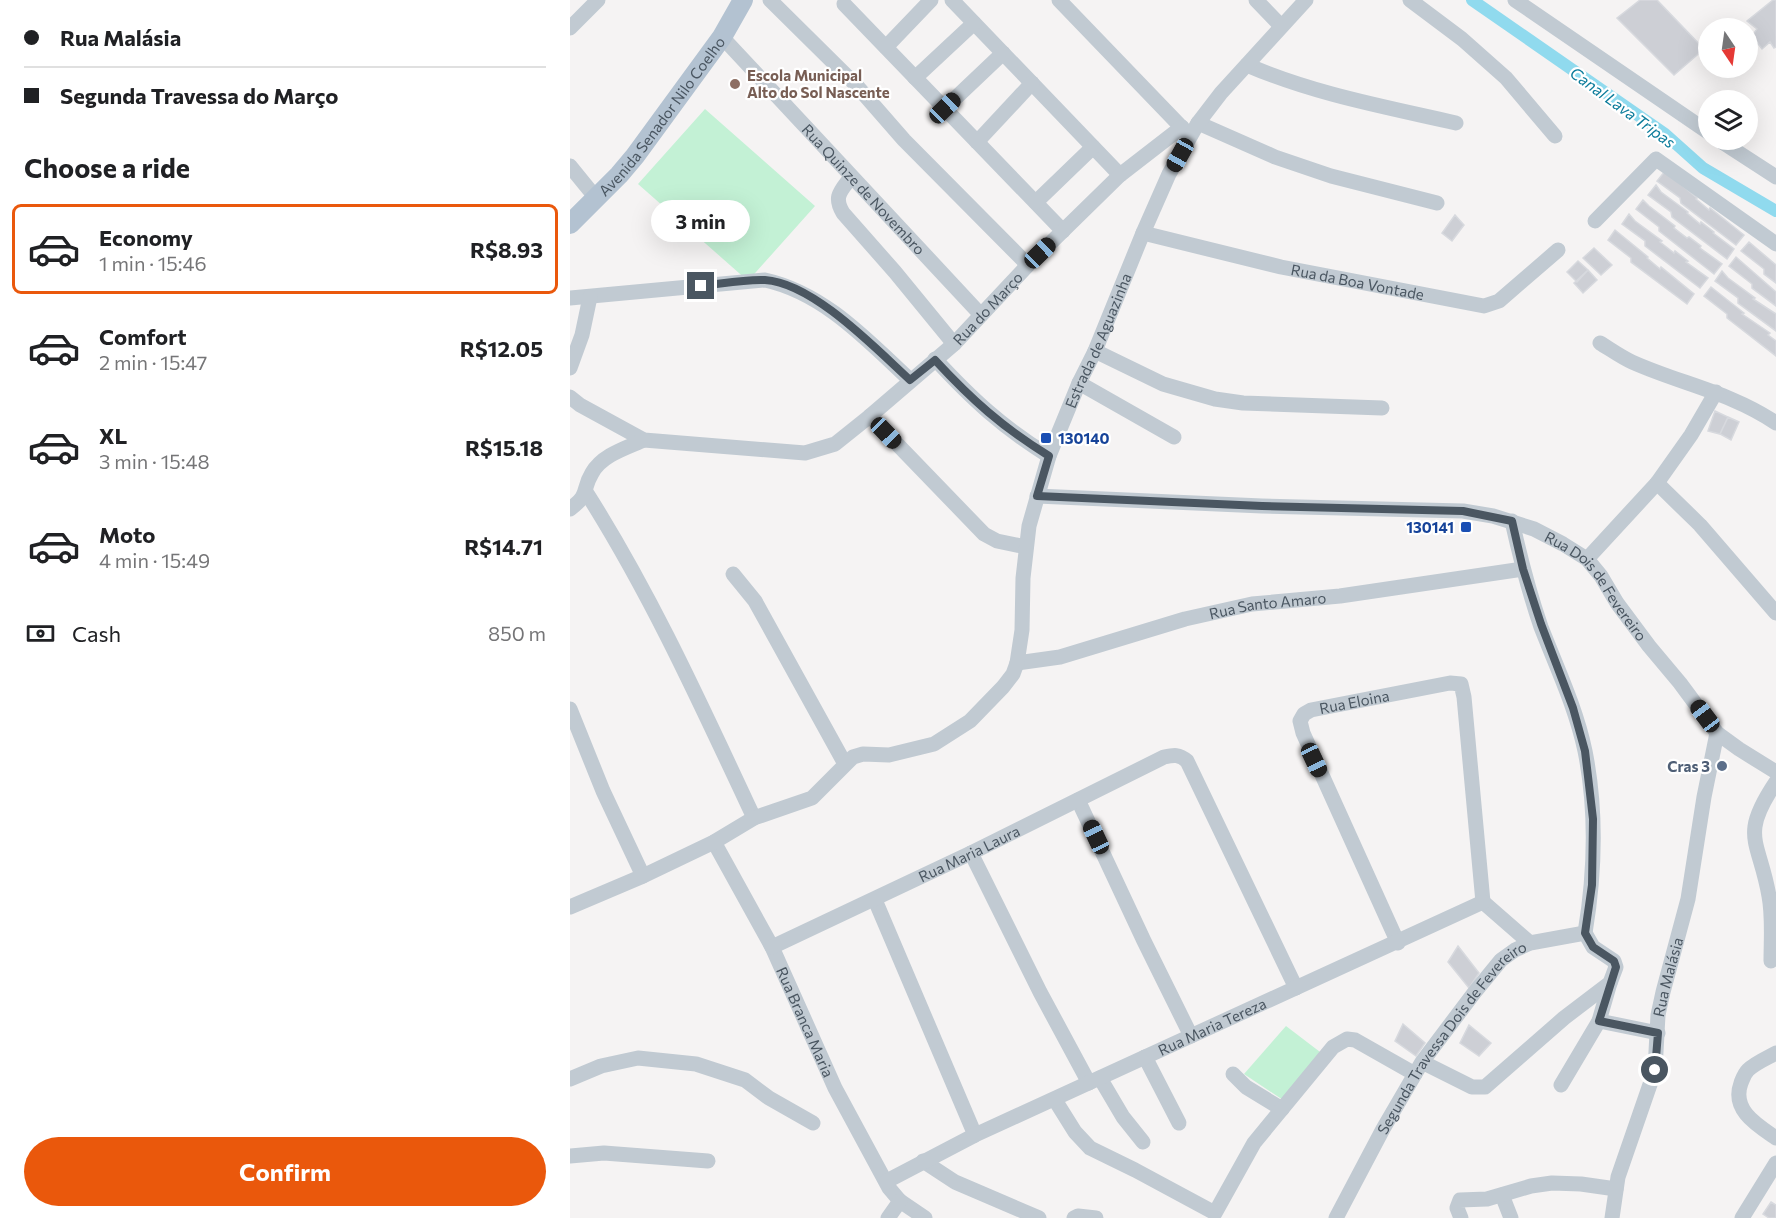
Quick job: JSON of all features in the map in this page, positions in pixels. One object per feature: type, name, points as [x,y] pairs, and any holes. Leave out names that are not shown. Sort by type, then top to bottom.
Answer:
[{"type":"main road","name":"Avenida Senador Nilo Coelho","points":[[570,224],[635,156],[722,37],[743,0]]},
{"type":"street","points":[[571,25],[598,0]]},
{"type":"street","points":[[770,0],[856,85],[904,140],[1028,264]]},
{"type":"street","points":[[886,47],[931,0]]},
{"type":"street","points":[[952,0],[1120,175]]},
{"type":"street","points":[[1059,0],[1186,132]]},
{"type":"street","points":[[1256,0],[1281,26]]},
{"type":"street","name":"Estrada de Aguazinha","points":[[570,907],[644,876],[714,842],[754,818],[812,798],[853,757],[863,754],[889,755],[934,744],[977,714],[1013,675],[1022,630],[1029,526],[1049,456],[1186,132],[1198,123],[1221,93],[1306,0]]},
{"type":"street","points":[[1410,0],[1462,39],[1506,78],[1555,136]]},
{"type":"street","points":[[1515,0],[1698,125]]},
{"type":"street","points":[[844,4],[1063,231]]},
{"type":"street","points":[[915,78],[974,22]]},
{"type":"street","name":"Rua Quinze de Novembro","points":[[722,37],[981,315]]},
{"type":"street","points":[[945,108],[1003,53]]},
{"type":"street","points":[[1247,65],[1276,78],[1316,91],[1456,123]]},
{"type":"street","points":[[977,142],[1032,83]]},
{"type":"street","points":[[1198,123],[1275,157],[1331,176],[1437,203]]},
{"type":"street","name":"Rua do Março","points":[[570,397],[580,405],[644,440],[805,453],[835,444],[954,344],[1028,264],[1120,175],[1186,132]]},
{"type":"street","points":[[1036,202],[1093,147]]},
{"type":"street","points":[[1734,150],[1776,177]]},
{"type":"street","points":[[1595,221],[1656,159],[1776,244]]},
{"type":"street","points":[[570,166],[597,198]]},
{"type":"street","points":[[851,177],[838,196],[837,202],[843,213],[954,344]]},
{"type":"street","name":"Rua da Boa Vontade","points":[[1143,233],[1281,267],[1484,306],[1499,301],[1558,250]]},
{"type":"street","points":[[570,298],[765,280],[787,285],[827,307],[910,380]]},
{"type":"street","points":[[570,368],[582,335],[590,297]]},
{"type":"street","points":[[1600,343],[1629,361],[1716,392],[1756,410],[1776,423]]},
{"type":"street","points":[[1095,351],[1163,384],[1215,399],[1243,403],[1382,408]]},
{"type":"street","points":[[935,360],[998,422],[1049,456]]},
{"type":"street","points":[[1078,383],[1174,437]]},
{"type":"street","points":[[1587,559],[1657,483],[1691,435],[1716,392]]},
{"type":"street","points":[[870,416],[984,534],[997,541],[1026,547]]},
{"type":"street","points":[[570,509],[581,500],[592,473],[602,462],[611,454],[644,440]]},
{"type":"street","points":[[1657,483],[1700,525],[1776,613]]},
{"type":"street","points":[[586,492],[619,544],[645,592],[754,818]]},
{"type":"street","name":"Rua Dois de Fevereiro","points":[[1037,496],[1262,506],[1463,511],[1512,521],[1548,536],[1587,559],[1648,646],[1680,683],[1717,733],[1776,772]]},
{"type":"street","points":[[1512,521],[1523,569],[1573,708],[1585,751],[1593,819],[1592,880],[1585,933],[1593,947],[1614,961],[1616,967],[1599,1021],[1561,1084]]},
{"type":"street","name":"Rua Santo Amaro","points":[[1017,663],[1060,657],[1185,619],[1252,604],[1340,596],[1523,569]]},
{"type":"street","points":[[733,574],[755,601],[845,764]]},
{"type":"street","name":"Rua Eloina","points":[[1398,943],[1314,760],[1300,721],[1304,714],[1311,710],[1450,683],[1461,684],[1483,902]]},
{"type":"street","points":[[570,709],[603,791],[644,876]]},
{"type":"street","name":"Rua Malásia","points":[[1612,1218],[1623,1161],[1655,1070],[1658,1015],[1688,899],[1717,733]]},
{"type":"street","name":"Rua Maria Laura","points":[[772,947],[875,900],[1164,756],[1175,754],[1187,761],[1296,988]]},
{"type":"street","points":[[1772,961],[1770,898],[1755,849],[1754,834],[1757,813],[1776,782]]},
{"type":"street","points":[[1078,800],[1191,1036]]},
{"type":"street","name":"Rua Branca Maria","points":[[714,842],[772,947],[836,1088],[887,1180],[889,1188],[900,1201]]},
{"type":"street","points":[[971,853],[1040,992],[1095,1080],[1143,1142]]},
{"type":"street","points":[[875,900],[975,1135]]},
{"type":"street","points":[[1483,902],[1530,943]]},
{"type":"street","name":"Rua Maria Tereza","points":[[887,1180],[975,1135],[1398,943],[1483,902]]},
{"type":"street","name":"Segunda Travessa Dois de Fevereiro","points":[[1336,1218],[1419,1068],[1474,993],[1502,960],[1515,950],[1530,943],[1585,933]]},
{"type":"street","points":[[1055,1100],[1075,1132],[1090,1148],[1209,1213],[1254,1143],[1333,1047],[1347,1039],[1355,1040],[1419,1068],[1472,1087],[1482,1088],[1556,1024],[1610,983]]},
{"type":"street","points":[[1599,1021],[1658,1033]]},
{"type":"street","points":[[1776,1053],[1748,1069],[1739,1088],[1738,1097],[1749,1119],[1776,1138]]},
{"type":"street","points":[[1145,1057],[1179,1123]]},
{"type":"street","points":[[570,1079],[601,1066],[638,1058],[696,1064],[745,1080],[769,1098],[813,1123]]},
{"type":"street","points":[[1233,1074],[1246,1087],[1282,1109]]},
{"type":"street","points":[[570,1156],[604,1153],[708,1161]]},
{"type":"street","points":[[922,1161],[955,1182],[1039,1218]]},
{"type":"street","points":[[1742,1218],[1776,1162]]},
{"type":"street","points":[[1461,1218],[1457,1208],[1460,1200],[1487,1199],[1531,1186],[1552,1183],[1581,1184],[1616,1189]]},
{"type":"street","points":[[1502,1195],[1511,1218]]},
{"type":"street","points":[[888,1218],[900,1201],[925,1218]]},
{"type":"street","points":[[1074,1218],[1078,1216],[1096,1218]]},
{"type":"green space","points":[[705,109],[815,206],[748,281],[638,184]]},
{"type":"green space","points":[[1286,1026],[1324,1055],[1286,1102],[1244,1074]]},
{"type":"building","points":[[1640,0],[1657,0],[1698,43],[1698,54],[1674,75],[1617,18]]},
{"type":"building","points":[[1776,0],[1776,47],[1774,48],[1770,42],[1762,49],[1758,44],[1758,18],[1751,18]]},
{"type":"building","points":[[1665,171],[1709,210],[1710,208],[1744,235],[1736,245],[1681,203],[1680,198],[1657,181]]},
{"type":"building","points":[[1656,185],[1661,192],[1700,224],[1701,222],[1734,249],[1727,259],[1672,217],[1671,212],[1648,195]]},
{"type":"building","points":[[1643,200],[1675,226],[1674,228],[1722,264],[1714,274],[1659,231],[1659,227],[1636,209]]},
{"type":"building","points":[[1629,214],[1662,241],[1660,242],[1708,278],[1700,288],[1645,246],[1645,241],[1622,224]]},
{"type":"building","points":[[1455,215],[1464,225],[1452,241],[1442,233]]},
{"type":"building","points":[[1615,230],[1660,269],[1661,267],[1694,294],[1687,304],[1631,262],[1631,258],[1608,240]]},
{"type":"building","points":[[1749,242],[1776,265],[1776,283],[1764,274],[1764,269],[1741,251]]},
{"type":"building","points":[[1594,248],[1612,265],[1601,275],[1583,258]]},
{"type":"building","points":[[1736,257],[1776,292],[1776,306],[1752,288],[1752,284],[1729,266]]},
{"type":"building","points":[[1578,261],[1588,270],[1577,282],[1567,272]]},
{"type":"building","points":[[1588,270],[1597,280],[1583,293],[1574,283]]},
{"type":"building","points":[[1722,271],[1755,298],[1753,299],[1776,314],[1776,331],[1738,303],[1738,298],[1715,281]]},
{"type":"building","points":[[1711,287],[1744,313],[1742,314],[1770,333],[1768,335],[1776,341],[1776,356],[1727,318],[1727,314],[1704,296]]},
{"type":"building","points":[[1715,411],[1728,417],[1720,434],[1708,431]]},
{"type":"building","points":[[1728,417],[1739,422],[1731,440],[1720,434]]},
{"type":"building","points":[[1458,946],[1479,973],[1469,988],[1448,962]]},
{"type":"building","points":[[1403,1024],[1425,1043],[1416,1056],[1395,1041]]},
{"type":"building","points":[[1469,1025],[1491,1043],[1479,1056],[1460,1043]]},
{"type":"building","points":[[1771,1202],[1776,1205],[1776,1218],[1769,1218],[1763,1214]]},
{"type":"waterway","name":"Canal Lava Tripas","points":[[1472,0],[1665,134],[1703,168],[1776,211]]},
{"type":"place","name":"Escola Municipal Alto do Sol Nascente","points":[[735,84]]},
{"type":"place","name":"130140","points":[[1046,438]]},
{"type":"place","name":"130141","points":[[1466,527]]},
{"type":"place","name":"Cras 3","points":[[1722,766]]},
{"type":"route","points":[[701,286],[765,280],[787,285],[827,307],[910,380],[935,360],[998,422],[1049,456],[1037,496],[1262,506],[1463,511],[1512,521],[1523,569],[1573,708],[1585,751],[1593,819],[1593,870],[1585,933],[1593,947],[1614,961],[1616,967],[1599,1021],[1658,1033],[1655,1070]]}]
